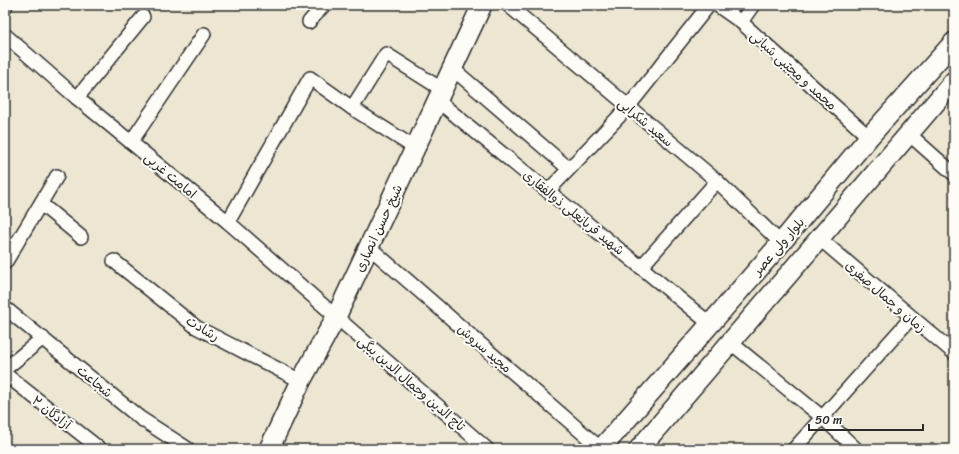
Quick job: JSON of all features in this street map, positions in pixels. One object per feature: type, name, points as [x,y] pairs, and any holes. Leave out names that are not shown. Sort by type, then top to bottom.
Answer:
[{"type":"main road","name":"شیخ حسن انصاری","points":[[269,449],[301,381],[336,317],[482,5]]},
{"type":"main road","name":"بلوار ولی عصر","points":[[601,449],[781,243],[869,137],[954,42]]},
{"type":"main road","name":"بلوار ولی عصر","points":[[640,449],[954,81]]},
{"type":"street","points":[[309,22],[324,5]]},
{"type":"street","name":"سعید شکرایی","points":[[508,5],[717,181],[781,243]]},
{"type":"street","points":[[548,191],[568,168],[628,107],[709,5]]},
{"type":"street","name":"محمد و مجتبی شبانی","points":[[717,5],[741,22],[869,137]]},
{"type":"street","points":[[741,22],[753,5]]},
{"type":"street","points":[[77,98],[143,17]]},
{"type":"street","points":[[131,142],[204,34]]},
{"type":"street","name":"امامت غربی","points":[[5,36],[77,98],[228,222],[336,317]]},
{"type":"street","name":"شهید قربانعلی ذوالفقاری","points":[[352,108],[386,54],[441,95],[548,191],[710,323]]},
{"type":"street","points":[[453,69],[568,168]]},
{"type":"street","points":[[228,222],[310,78],[352,108],[415,148]]},
{"type":"street","points":[[909,134],[954,174]]},
{"type":"street","points":[[5,263],[57,176]]},
{"type":"street","points":[[641,267],[717,181]]},
{"type":"street","points":[[41,204],[81,236]]},
{"type":"street","name":"زمان و جمال صفری","points":[[819,238],[911,318],[954,353]]},
{"type":"street","name":"مجید سروش","points":[[369,247],[601,449]]},
{"type":"street","name":"رشادت","points":[[114,262],[196,327],[301,381]]},
{"type":"street","name":"شجاعت","points":[[5,308],[140,418],[186,449]]},
{"type":"street","name":"تاج الدین وجمال الدین بیگی","points":[[336,317],[487,449]]},
{"type":"street","points":[[794,449],[911,318]]},
{"type":"street","points":[[5,369],[43,338]]},
{"type":"street","points":[[730,342],[822,417],[856,449]]},
{"type":"street","name":"آزادگان ۲","points":[[5,374],[100,449]]}]
